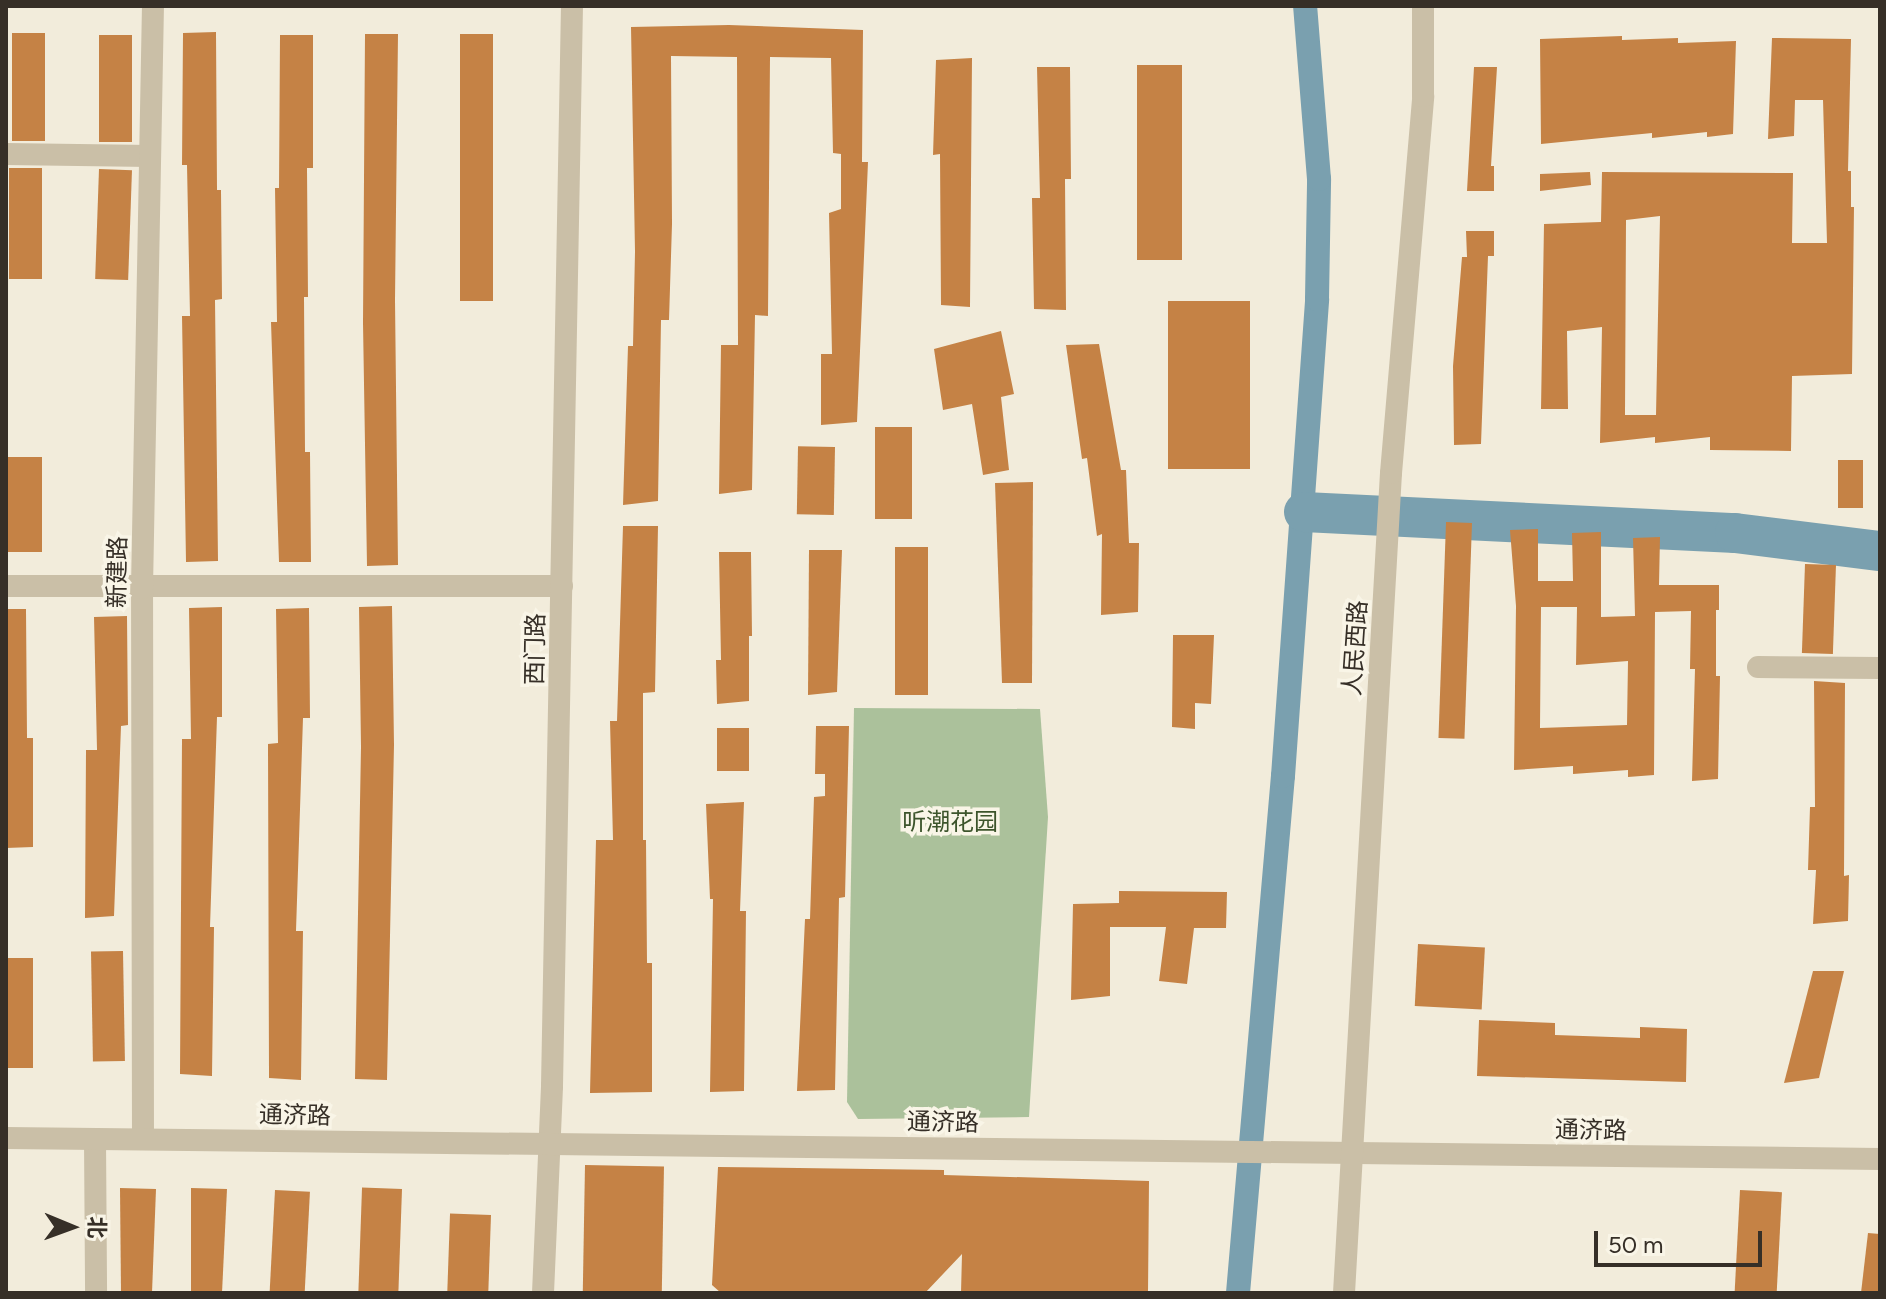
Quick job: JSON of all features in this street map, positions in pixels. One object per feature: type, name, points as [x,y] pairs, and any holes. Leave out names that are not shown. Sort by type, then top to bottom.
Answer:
[{"type":"street","name":"新建路","points":[[143,1139],[142,588],[153,6]]},
{"type":"street","name":"西门路","points":[[543,1293],[550,1144],[572,6]]},
{"type":"street","name":"人民西路","points":[[1344,1293],[1349,1151],[1391,475],[1423,96],[1423,6]]},
{"type":"street","points":[[6,154],[150,156]]},
{"type":"street","points":[[6,586],[562,586]]},
{"type":"street","points":[[1758,667],[1880,668]]},
{"type":"street","name":"通济路","points":[[6,1138],[1880,1159]]},
{"type":"street","points":[[95,1139],[96,1293]]},
{"type":"green space","name":"听潮花园","points":[[854,708],[1040,709],[1048,817],[1029,1117],[858,1119],[847,1102]]},
{"type":"building","points":[[729,25],[863,30],[862,162],[868,162],[857,422],[821,425],[821,354],[832,354],[829,213],[841,209],[841,154],[833,153],[831,58],[770,57],[768,316],[755,315],[752,490],[719,494],[721,345],[738,345],[737,57],[671,56],[672,224],[669,320],[661,320],[658,501],[623,505],[628,346],[633,346],[635,252],[631,27]]},
{"type":"building","points":[[216,32],[217,190],[221,190],[222,299],[215,300],[218,561],[186,562],[182,316],[190,316],[187,165],[182,165],[183,33]]},
{"type":"building","points":[[12,33],[45,33],[45,141],[12,141]]},
{"type":"building","points":[[365,34],[398,34],[395,300],[398,565],[367,566],[363,323]]},
{"type":"building","points":[[460,34],[493,34],[493,301],[460,301]]},
{"type":"building","points":[[99,35],[132,35],[132,142],[99,142]]},
{"type":"building","points":[[280,35],[313,35],[313,168],[307,168],[308,297],[304,297],[305,452],[310,452],[311,562],[279,562],[271,322],[277,322],[275,188],[279,188]]},
{"type":"building","points":[[1622,36],[1622,40],[1678,38],[1678,43],[1736,41],[1733,134],[1707,137],[1707,132],[1652,138],[1652,133],[1541,144],[1540,39]]},
{"type":"building","points":[[1772,38],[1851,39],[1848,171],[1851,171],[1851,207],[1854,207],[1852,374],[1792,376],[1791,451],[1710,450],[1710,437],[1655,443],[1655,437],[1600,443],[1602,327],[1567,331],[1568,409],[1541,409],[1544,224],[1601,222],[1602,172],[1793,173],[1792,243],[1827,243],[1823,100],[1795,100],[1794,136],[1768,139]],"holes":[[[1660,216],[1656,415],[1625,415],[1626,220]]]},
{"type":"building","points":[[972,58],[970,307],[941,305],[940,154],[933,155],[936,60]]},
{"type":"building","points":[[1137,65],[1182,65],[1182,260],[1137,260]]},
{"type":"building","points":[[1037,67],[1070,67],[1071,179],[1065,179],[1066,310],[1034,309],[1032,198],[1040,198]]},
{"type":"building","points":[[1474,67],[1497,67],[1491,166],[1494,166],[1494,191],[1467,191]]},
{"type":"building","points":[[9,168],[42,168],[42,279],[9,279]]},
{"type":"building","points":[[99,169],[132,170],[128,280],[95,279]]},
{"type":"building","points":[[1590,172],[1591,185],[1540,191],[1540,174]]},
{"type":"building","points":[[1466,231],[1494,231],[1494,256],[1488,256],[1481,444],[1454,445],[1453,366],[1462,257],[1467,257]]},
{"type":"building","points":[[1168,301],[1250,301],[1250,469],[1168,469]]},
{"type":"building","points":[[1001,331],[1014,394],[1001,397],[1009,470],[983,475],[972,404],[943,410],[934,349]]},
{"type":"building","points":[[1099,344],[1121,470],[1126,470],[1129,543],[1139,543],[1138,612],[1101,615],[1102,534],[1097,536],[1087,458],[1082,459],[1066,345]]},
{"type":"building","points":[[875,427],[912,427],[912,519],[875,519]]},
{"type":"building","points":[[798,446],[835,447],[834,515],[797,514]]},
{"type":"building","points":[[6,457],[42,457],[42,552],[6,552]]},
{"type":"building","points":[[1838,460],[1863,460],[1863,508],[1838,508]]},
{"type":"building","points":[[1033,482],[1032,683],[1002,683],[995,483]]},
{"type":"building","points":[[1446,522],[1472,523],[1464,739],[1438,738]]},
{"type":"building","points":[[623,526],[658,526],[655,692],[643,693],[643,840],[646,840],[647,963],[652,963],[652,1092],[590,1093],[596,840],[613,840],[610,721],[617,721]]},
{"type":"building","points":[[1538,529],[1538,581],[1573,581],[1572,533],[1601,532],[1601,617],[1635,616],[1633,538],[1660,537],[1659,585],[1719,585],[1719,610],[1716,610],[1716,676],[1720,676],[1718,779],[1692,781],[1695,669],[1690,669],[1691,611],[1655,612],[1654,775],[1628,777],[1628,770],[1573,774],[1573,766],[1514,770],[1516,606],[1510,530]],"holes":[[[1541,607],[1577,607],[1576,665],[1628,661],[1627,725],[1540,728]]]},
{"type":"building","points":[[895,547],[928,547],[928,695],[895,695]]},
{"type":"building","points":[[809,550],[842,550],[837,692],[808,695]]},
{"type":"building","points":[[719,552],[751,552],[752,636],[749,636],[749,701],[717,704],[716,660],[721,660]]},
{"type":"building","points":[[1805,564],[1836,565],[1833,654],[1802,653]]},
{"type":"building","points":[[392,606],[394,745],[387,1080],[355,1079],[361,747],[359,607]]},
{"type":"building","points":[[222,607],[222,717],[217,717],[210,927],[214,927],[212,1076],[180,1074],[182,739],[191,739],[189,608]]},
{"type":"building","points":[[309,608],[310,718],[303,718],[296,931],[303,931],[301,1080],[269,1078],[268,744],[278,743],[276,609]]},
{"type":"building","points":[[6,609],[26,609],[27,738],[33,738],[33,847],[6,848]]},
{"type":"building","points":[[127,616],[128,725],[121,726],[114,916],[85,918],[86,750],[97,750],[94,617]]},
{"type":"building","points":[[1173,635],[1214,635],[1211,704],[1195,703],[1195,729],[1172,727]]},
{"type":"building","points":[[1814,681],[1845,683],[1844,876],[1849,875],[1848,921],[1813,924],[1816,870],[1808,870],[1810,807],[1815,807]]},
{"type":"building","points":[[816,726],[849,726],[845,897],[839,898],[835,1090],[797,1091],[805,919],[810,919],[814,797],[825,796],[825,774],[815,774]]},
{"type":"building","points":[[717,728],[749,728],[749,771],[717,771]]},
{"type":"building","points":[[744,802],[740,911],[746,911],[744,1091],[710,1092],[713,899],[710,899],[706,804]]},
{"type":"building","points":[[1119,891],[1227,892],[1226,928],[1194,928],[1187,984],[1159,981],[1166,927],[1110,927],[1110,996],[1071,1000],[1073,904],[1119,903]]},
{"type":"building","points":[[1418,944],[1485,948],[1482,1009],[1415,1006]]},
{"type":"building","points":[[123,951],[125,1061],[93,1062],[91,952]]},
{"type":"building","points":[[6,958],[33,958],[33,1068],[6,1068]]},
{"type":"building","points":[[1813,971],[1844,971],[1819,1078],[1784,1083]]},
{"type":"building","points":[[1479,1020],[1555,1023],[1555,1035],[1640,1038],[1640,1027],[1687,1029],[1686,1082],[1477,1076]]},
{"type":"building","points":[[585,1165],[664,1166],[662,1293],[583,1293]]},
{"type":"building","points":[[718,1167],[944,1170],[944,1175],[1149,1181],[1148,1293],[961,1293],[962,1254],[925,1293],[721,1293],[712,1285]]},
{"type":"building","points":[[120,1188],[156,1189],[152,1293],[121,1293]]},
{"type":"building","points":[[191,1188],[227,1189],[222,1293],[191,1293]]},
{"type":"building","points":[[362,1188],[402,1189],[398,1293],[358,1292]]},
{"type":"building","points":[[275,1190],[310,1192],[305,1293],[270,1293]]},
{"type":"building","points":[[1740,1190],[1782,1192],[1777,1293],[1735,1293]]},
{"type":"building","points":[[450,1214],[491,1215],[488,1293],[447,1292]]},
{"type":"building","points":[[1868,1233],[1880,1234],[1880,1293],[1861,1293]]},
{"type":"waterway","points":[[1238,1293],[1283,776],[1317,299],[1319,179],[1305,6]]},
{"type":"waterway","points":[[1304,512],[1735,533],[1880,551]]}]
